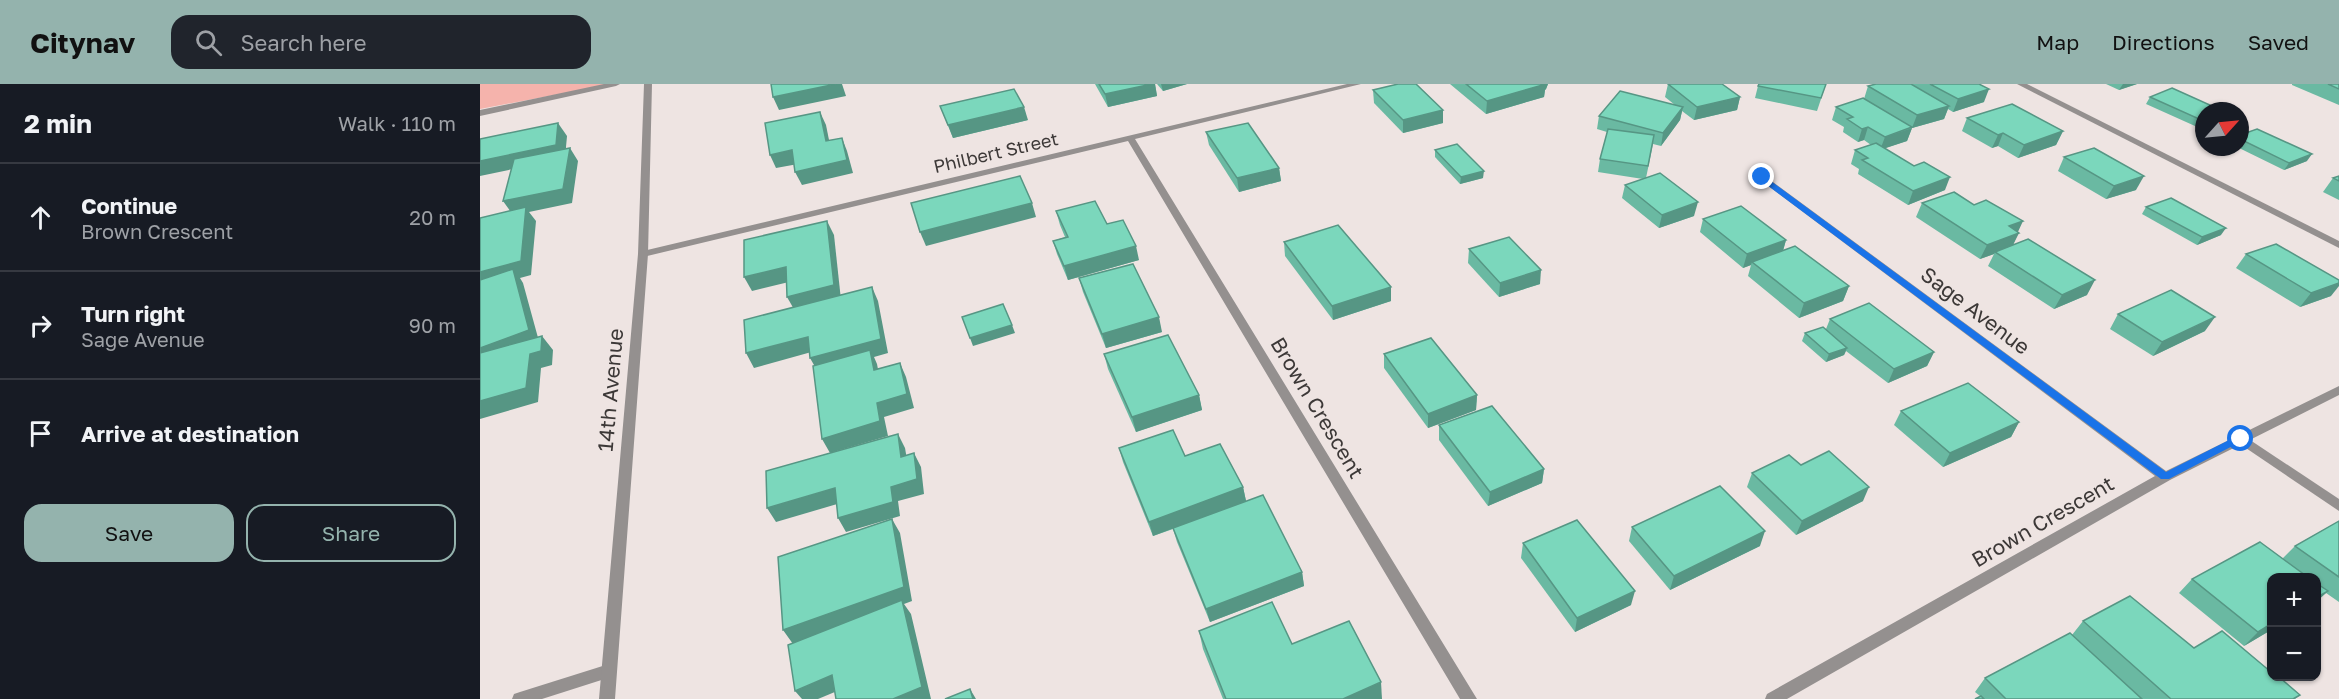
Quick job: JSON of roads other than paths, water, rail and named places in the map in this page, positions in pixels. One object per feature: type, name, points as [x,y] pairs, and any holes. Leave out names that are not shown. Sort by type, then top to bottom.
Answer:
[{"type":"street","points":[[480,113],[616,84]]},
{"type":"street","name":"14th Avenue","points":[[607,699],[643,254],[648,84]]},
{"type":"street","name":"Philbert Street","points":[[643,254],[1356,84]]},
{"type":"street","points":[[2021,84],[2339,245]]},
{"type":"street","name":"Brown Crescent","points":[[1130,138],[1468,699]]},
{"type":"street","name":"Sage Avenue","points":[[1762,177],[2165,477]]},
{"type":"street","name":"Brown Crescent","points":[[1773,699],[2165,477],[2339,390]]},
{"type":"street","points":[[2241,439],[2339,506]]},
{"type":"street","points":[[520,699],[609,671]]}]
